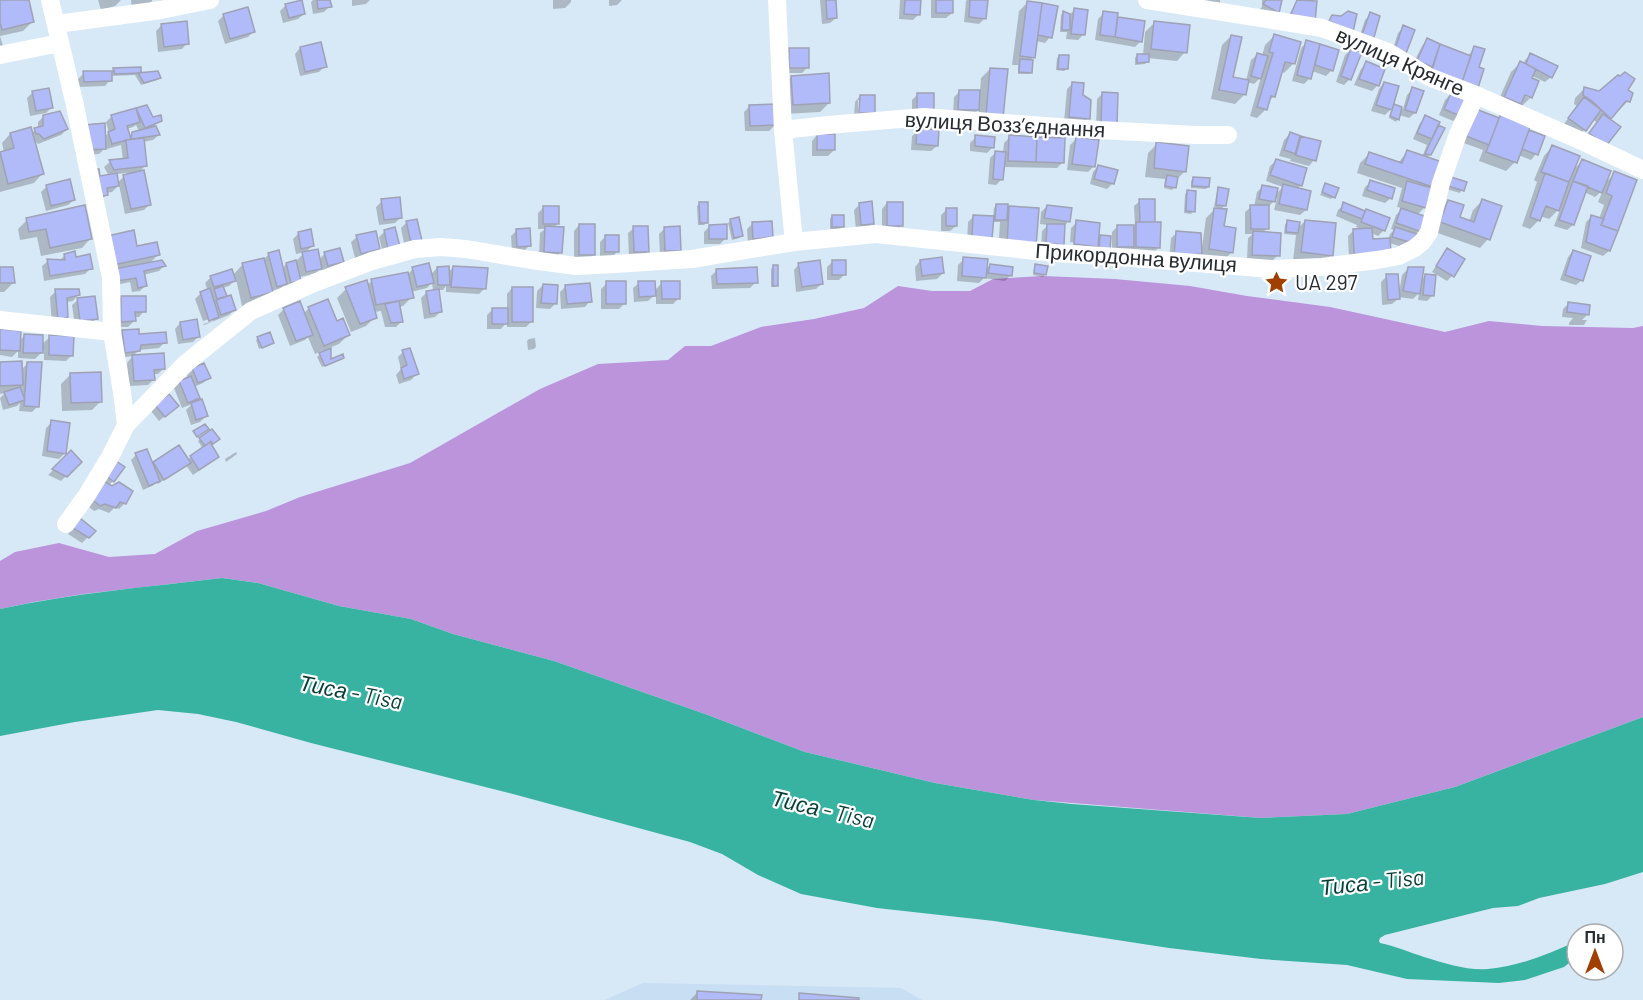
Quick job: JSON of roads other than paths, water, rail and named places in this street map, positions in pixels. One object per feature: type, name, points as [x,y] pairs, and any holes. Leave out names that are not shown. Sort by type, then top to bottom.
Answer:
[{"type":"street","points":[[50,0],[111,278],[112,332],[126,425]]},
{"type":"street","points":[[57,24],[161,10],[210,0]]},
{"type":"street","points":[[777,0],[783,130],[794,242]]},
{"type":"street","name":"вулиця Крянге","points":[[1147,0],[1322,28],[1388,52],[1429,77],[1476,95]]},
{"type":"street","points":[[0,55],[60,43]]},
{"type":"street","points":[[1476,95],[1643,170]]},
{"type":"street","name":"Прикордонна вулиця","points":[[66,524],[110,458],[126,425],[185,364],[251,311],[314,283],[372,261],[416,249],[441,247],[576,266],[693,259],[794,242],[876,234],[1056,253],[1272,269],[1322,267],[1377,260],[1400,256],[1415,248],[1429,232],[1441,183],[1458,134],[1476,95]]},
{"type":"street","name":"вулиця Воззʼєднання","points":[[783,130],[828,124],[924,117],[1099,130],[1228,135]]},
{"type":"street","points":[[0,320],[112,332]]},
{"type":"water","name":"Тиса - Tisa","points":[[222,578],[258,583],[339,606],[411,619],[453,634],[554,661],[805,752],[935,783],[1034,800],[1072,804],[1261,818],[1347,814],[1455,787],[1643,717],[1643,872],[1605,884],[1539,898],[1518,906],[1493,908],[1380,938],[1380,943],[1440,962],[1480,969],[1523,962],[1565,946],[1564,967],[1525,980],[1499,983],[1407,979],[1347,965],[1261,959],[1169,948],[994,921],[877,908],[801,894],[758,875],[722,854],[690,842],[513,794],[198,714],[158,710],[0,736],[0,609],[83,595]]},
{"type":"place","name":"UA 297","points":[[1277,283]]}]
